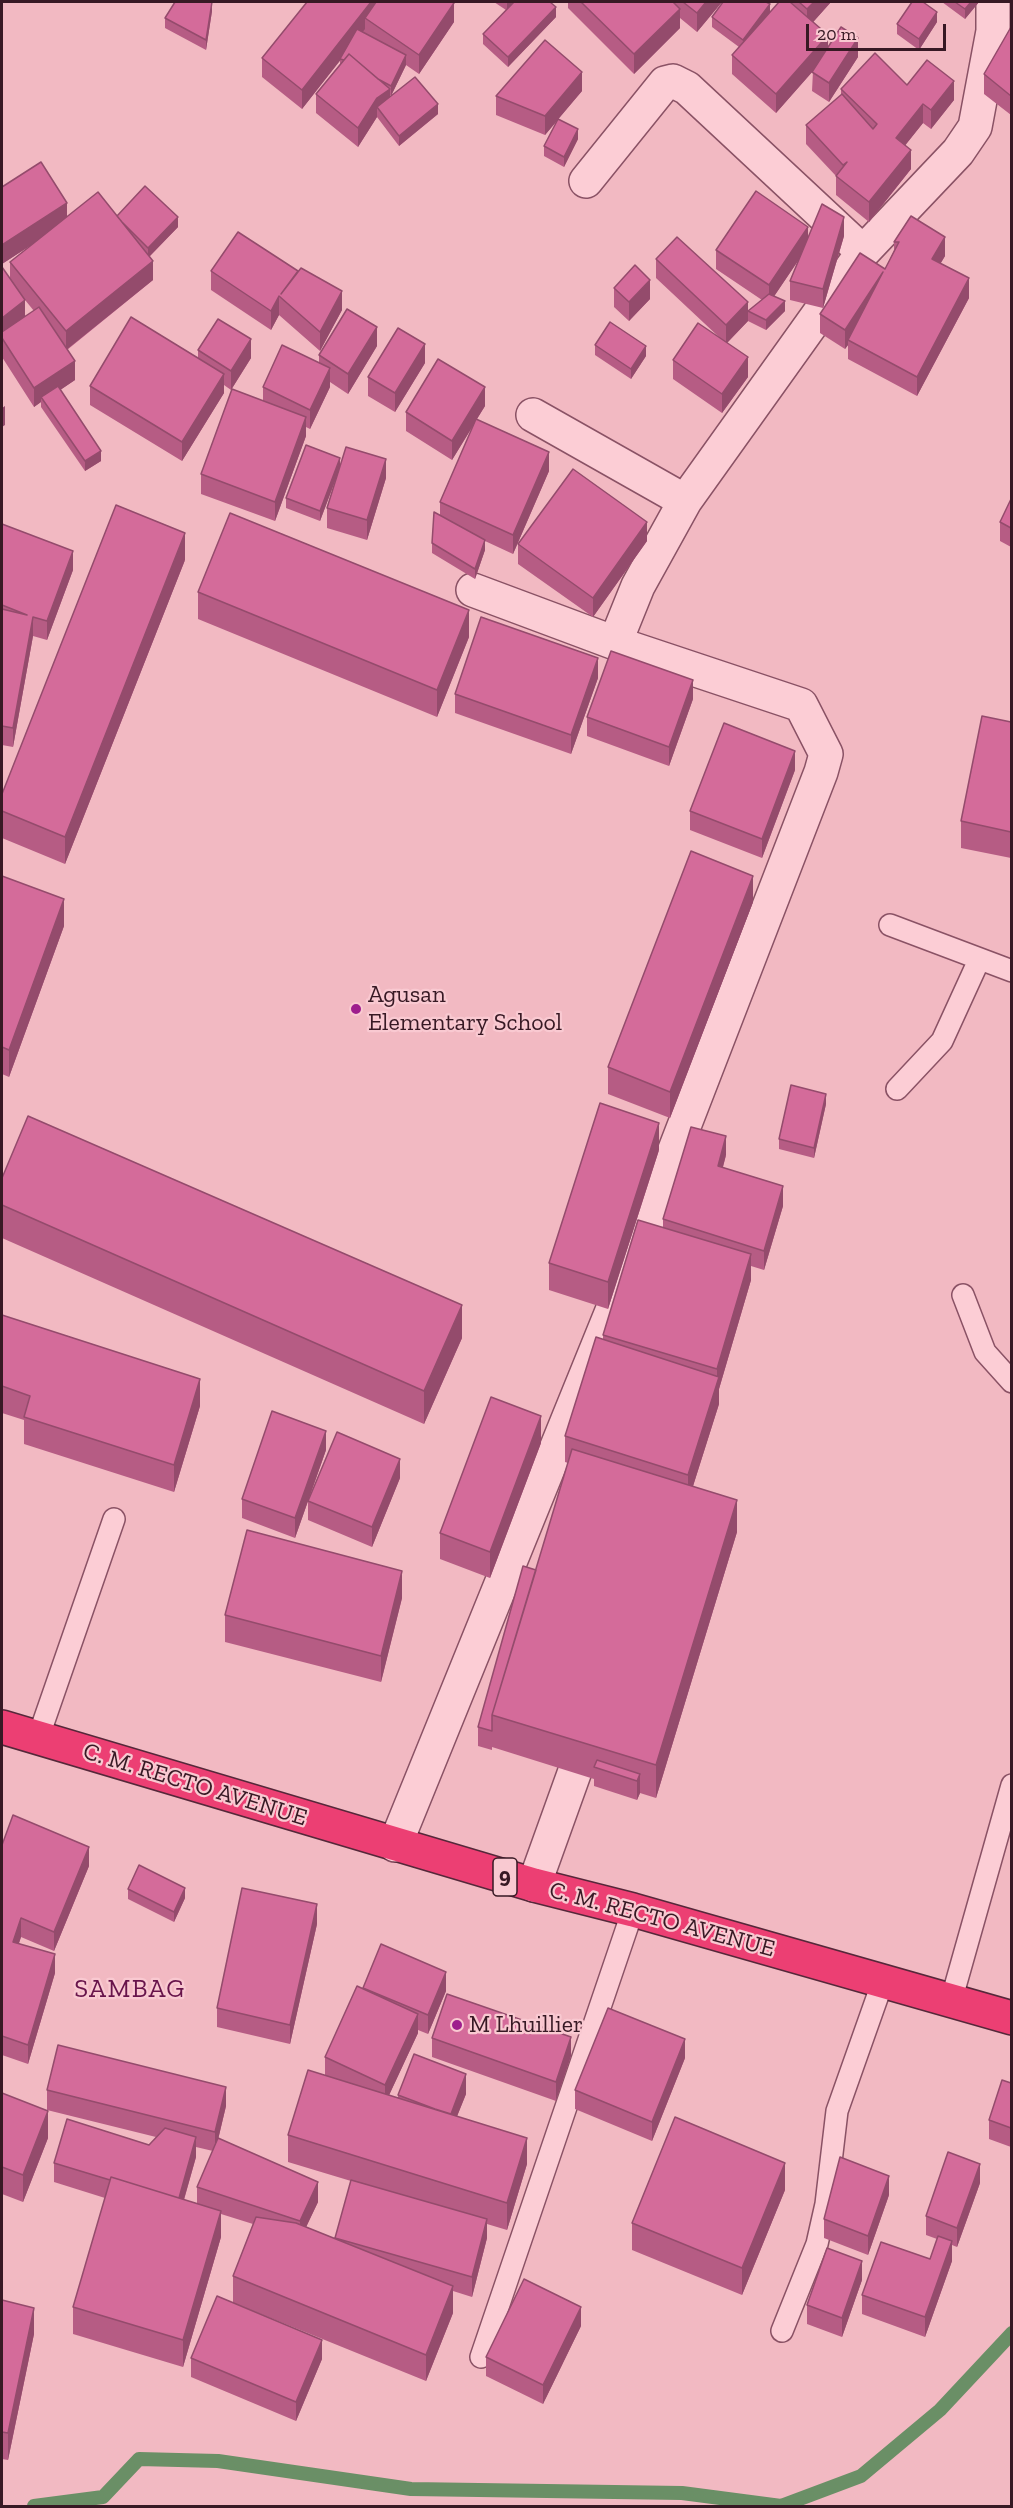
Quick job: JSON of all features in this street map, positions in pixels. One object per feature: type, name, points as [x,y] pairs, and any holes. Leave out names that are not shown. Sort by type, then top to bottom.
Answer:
[{"type":"highway","name":"C. M. RECTO AVENUE","points":[[2,1727],[395,1845],[1011,2018]]},
{"type":"street","points":[[615,643],[638,586],[685,501],[863,252],[958,152],[975,127],[993,31],[993,2]]},
{"type":"street","points":[[586,181],[665,83],[673,81],[687,88],[863,252]]},
{"type":"street","points":[[533,415],[685,501]]},
{"type":"street","points":[[395,1845],[623,1284],[826,754],[801,705],[615,643],[473,590]]},
{"type":"street","points":[[534,1885],[601,1700]]},
{"type":"lane","points":[[890,925],[1011,971]]},
{"type":"lane","points":[[897,1089],[942,1041],[979,960]]},
{"type":"lane","points":[[963,1295],[985,1352],[1011,1382]]},
{"type":"lane","points":[[38,1738],[114,1519]]},
{"type":"lane","points":[[951,2001],[1011,1785]]},
{"type":"lane","points":[[481,2357],[633,1910]]},
{"type":"lane","points":[[782,2331],[817,2244],[826,2204],[837,2111],[883,1981]]},
{"type":"building","points":[[175,2],[212,2],[206,40],[165,18]]},
{"type":"building","points":[[307,2],[371,2],[302,90],[262,58]]},
{"type":"building","points":[[376,2],[454,3],[419,55],[365,18]]},
{"type":"building","points":[[514,2],[550,2],[556,7],[508,57],[483,34]]},
{"type":"building","points":[[581,2],[673,2],[680,9],[634,54]]},
{"type":"building","points":[[683,2],[706,2],[697,13]]},
{"type":"building","points":[[723,2],[766,2],[770,4],[743,40],[712,17]]},
{"type":"building","points":[[779,2],[790,2],[828,35],[776,94],[732,55]]},
{"type":"building","points":[[799,2],[814,2],[807,9]]},
{"type":"building","points":[[912,2],[923,2],[937,12],[919,39],[897,24]]},
{"type":"building","points":[[955,2],[971,2],[965,9]]},
{"type":"building","points":[[841,27],[858,38],[829,83],[812,72]]},
{"type":"building","points":[[1011,27],[1011,96],[984,74]]},
{"type":"building","points":[[357,29],[406,55],[391,86],[378,79],[349,54],[344,60],[340,59]]},
{"type":"building","points":[[545,40],[582,72],[545,116],[496,96]]},
{"type":"building","points":[[875,53],[907,85],[927,60],[954,81],[931,110],[923,104],[896,138],[911,150],[869,202],[836,176],[847,162],[843,165],[806,125],[842,94],[873,129],[877,124],[841,89]]},
{"type":"building","points":[[349,54],[390,89],[377,98],[358,128],[316,94]]},
{"type":"building","points":[[415,77],[438,104],[399,136],[377,107]]},
{"type":"building","points":[[558,119],[578,129],[564,157],[544,146]]},
{"type":"building","points":[[41,162],[67,203],[2,245],[2,187]]},
{"type":"building","points":[[145,186],[178,217],[148,248],[117,216]]},
{"type":"building","points":[[756,191],[808,227],[769,285],[716,250]]},
{"type":"building","points":[[98,192],[153,261],[66,331],[10,262]]},
{"type":"building","points":[[822,204],[844,217],[823,289],[790,281]]},
{"type":"building","points":[[911,216],[945,237],[932,259],[969,278],[917,377],[848,340],[883,272],[845,330],[820,314],[860,253],[885,269],[899,242],[894,242]]},
{"type":"building","points":[[238,232],[298,271],[281,294],[301,268],[342,291],[320,332],[279,296],[271,311],[211,271]]},
{"type":"building","points":[[677,237],[748,302],[726,325],[656,259]]},
{"type":"building","points":[[635,265],[650,280],[629,302],[614,288]]},
{"type":"building","points":[[2,267],[25,300],[2,318]]},
{"type":"building","points":[[769,294],[785,301],[766,320],[748,311]]},
{"type":"building","points":[[39,307],[75,361],[34,388],[2,338],[2,332]]},
{"type":"building","points":[[347,309],[377,327],[348,374],[319,355]]},
{"type":"building","points":[[131,317],[224,374],[182,442],[90,386]]},
{"type":"building","points":[[218,319],[251,339],[231,371],[198,350]]},
{"type":"building","points":[[610,322],[646,346],[631,369],[595,345]]},
{"type":"building","points":[[698,323],[748,357],[722,394],[673,360]]},
{"type":"building","points":[[398,328],[425,344],[395,393],[368,377]]},
{"type":"building","points":[[282,345],[330,368],[310,410],[263,387]]},
{"type":"building","points":[[438,359],[485,387],[452,441],[406,412]]},
{"type":"building","points":[[58,386],[101,451],[85,461],[41,397]]},
{"type":"building","points":[[232,389],[306,417],[275,502],[201,474]]},
{"type":"building","points":[[476,419],[549,452],[513,535],[440,502]]},
{"type":"building","points":[[306,445],[340,458],[320,511],[286,498]]},
{"type":"building","points":[[346,447],[386,459],[367,520],[327,508]]},
{"type":"building","points":[[573,469],[647,522],[593,598],[518,544]]},
{"type":"building","points":[[1011,499],[1011,528],[1000,522]]},
{"type":"building","points":[[116,505],[185,533],[65,837],[2,811],[2,794]]},
{"type":"building","points":[[434,512],[485,540],[475,569],[432,543]]},
{"type":"building","points":[[230,513],[469,610],[437,690],[198,592]]},
{"type":"building","points":[[2,524],[73,551],[47,621],[33,617],[13,728],[2,726],[2,609],[27,615],[2,605]]},
{"type":"building","points":[[481,617],[598,658],[571,735],[455,694]]},
{"type":"building","points":[[611,651],[693,680],[669,747],[587,717]]},
{"type":"building","points":[[982,716],[1011,722],[1011,832],[961,821]]},
{"type":"building","points":[[724,723],[795,751],[762,839],[690,811]]},
{"type":"building","points":[[691,851],[753,876],[670,1092],[608,1067]]},
{"type":"building","points":[[2,876],[64,899],[9,1050],[2,1047]]},
{"type":"building","points":[[791,1085],[826,1094],[814,1148],[779,1139]]},
{"type":"building","points":[[600,1103],[659,1123],[608,1282],[549,1263]]},
{"type":"building","points":[[28,1116],[462,1305],[424,1391],[2,1205],[2,1178]]},
{"type":"building","points":[[691,1127],[726,1136],[718,1166],[783,1186],[764,1251],[663,1219]]},
{"type":"building","points":[[638,1220],[751,1254],[717,1369],[603,1335]]},
{"type":"building","points":[[2,1315],[200,1379],[174,1465],[24,1417],[30,1396],[2,1386]]},
{"type":"building","points":[[596,1337],[719,1377],[688,1475],[565,1436]]},
{"type":"building","points":[[491,1397],[541,1416],[490,1552],[440,1533]]},
{"type":"building","points":[[272,1411],[326,1431],[295,1518],[242,1499]]},
{"type":"building","points":[[337,1432],[400,1459],[372,1527],[308,1501]]},
{"type":"building","points":[[572,1449],[737,1500],[656,1765],[492,1715]]},
{"type":"building","points":[[247,1530],[402,1571],[381,1656],[225,1615]]},
{"type":"building","points":[[523,1566],[536,1570],[492,1715],[492,1731],[478,1727]]},
{"type":"building","points":[[597,1760],[640,1774],[637,1781],[594,1767]]},
{"type":"building","points":[[13,1815],[89,1847],[54,1932],[21,1918],[13,1942],[55,1954],[28,2045],[2,2036],[2,1845]]},
{"type":"building","points":[[139,1865],[185,1888],[174,1912],[128,1889]]},
{"type":"building","points":[[242,1888],[317,1904],[290,2025],[217,2008]]},
{"type":"building","points":[[381,1944],[446,1972],[428,2015],[363,1988]]},
{"type":"building","points":[[357,1986],[418,2014],[385,2085],[325,2057]]},
{"type":"building","points":[[447,1994],[571,2037],[556,2082],[432,2038]]},
{"type":"building","points":[[608,2008],[685,2039],[652,2122],[575,2090]]},
{"type":"building","points":[[58,2045],[226,2087],[215,2132],[47,2090]]},
{"type":"building","points":[[414,2054],[466,2074],[451,2114],[398,2095]]},
{"type":"building","points":[[308,2070],[527,2138],[507,2203],[288,2135]]},
{"type":"building","points":[[1002,2080],[1011,2083],[1011,2128],[989,2120]]},
{"type":"building","points":[[2,2093],[48,2111],[23,2175],[2,2167]]},
{"type":"building","points":[[675,2117],[785,2163],[742,2268],[632,2223]]},
{"type":"building","points":[[67,2119],[149,2145],[165,2128],[196,2137],[179,2198],[111,2177],[110,2180],[54,2163]]},
{"type":"building","points":[[218,2138],[318,2182],[300,2221],[197,2187]]},
{"type":"building","points":[[948,2152],[980,2164],[957,2228],[926,2216]]},
{"type":"building","points":[[840,2157],[889,2176],[868,2236],[824,2219]]},
{"type":"building","points":[[111,2177],[221,2211],[183,2340],[73,2307]]},
{"type":"building","points":[[351,2180],[487,2219],[472,2277],[335,2238]]},
{"type":"building","points":[[256,2217],[296,2223],[453,2286],[426,2355],[233,2276]]},
{"type":"building","points":[[938,2236],[952,2241],[925,2317],[862,2295],[881,2242],[930,2259]]},
{"type":"building","points":[[827,2248],[862,2261],[842,2318],[807,2305]]},
{"type":"building","points":[[524,2279],[581,2307],[543,2385],[486,2357]]},
{"type":"building","points":[[217,2296],[322,2340],[296,2402],[191,2358]]},
{"type":"building","points":[[2,2300],[34,2308],[8,2433],[2,2432]]},
{"type":"waterway","points":[[34,2506],[103,2497],[139,2459],[218,2461],[411,2489],[682,2493],[781,2506],[861,2476],[940,2410],[1012,2333]]},
{"type":"place","name":"Agusan Elementary School","points":[[356,1009]]},
{"type":"place","name":"M Lhuillier","points":[[457,2025]]},
{"type":"district","name":"SAMBAG","points":[[130,1990]]}]
